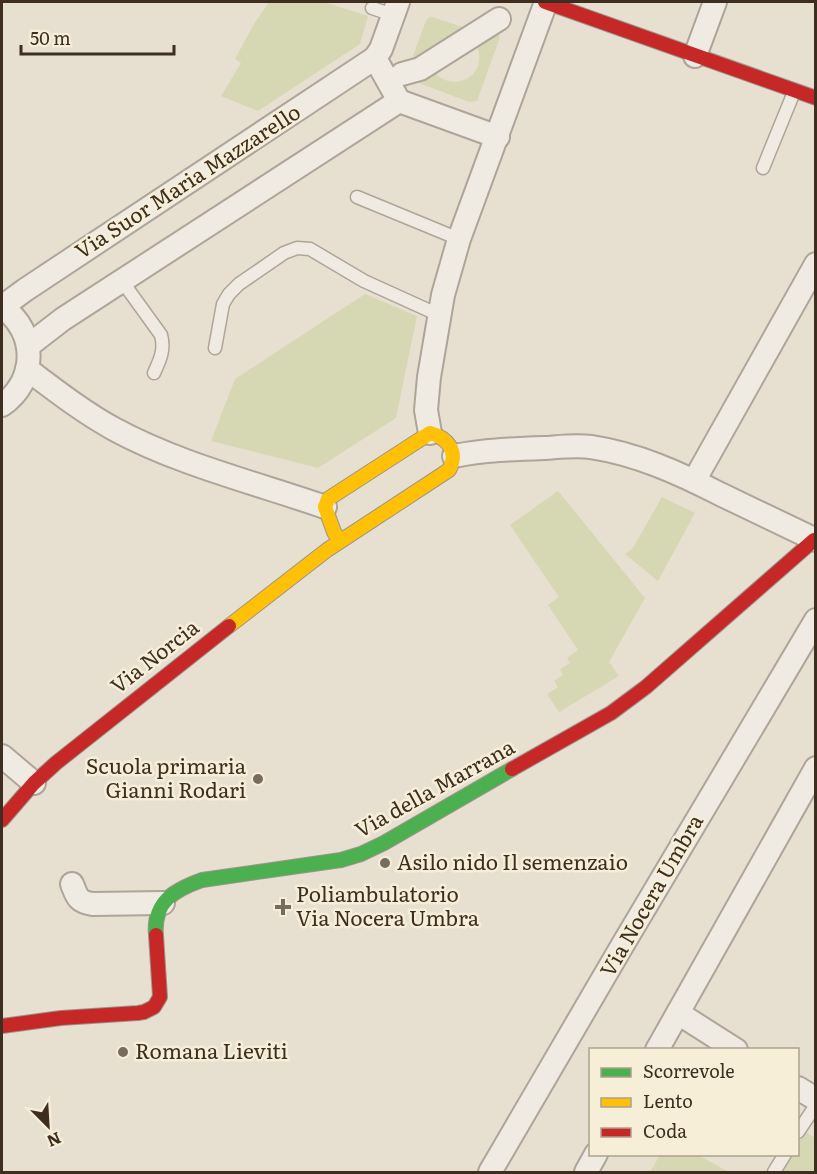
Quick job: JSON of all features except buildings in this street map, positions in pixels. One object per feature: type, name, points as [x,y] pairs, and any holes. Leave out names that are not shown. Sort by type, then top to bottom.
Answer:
[{"type":"street","points":[[430,433],[426,419],[429,377],[449,270],[546,2],[816,98]]},
{"type":"street","points":[[695,56],[715,2]]},
{"type":"street","points":[[388,8],[381,49],[375,58],[399,101],[498,137]]},
{"type":"street","points":[[402,74],[420,69],[499,19]]},
{"type":"street","name":"Via Suor Maria Mazzarello","points":[[2,307],[375,58]]},
{"type":"street","points":[[27,358],[63,319],[399,101]]},
{"type":"street","points":[[694,481],[816,264]]},
{"type":"street","points":[[2,307],[21,328],[27,358],[20,386],[2,405]]},
{"type":"street","points":[[27,358],[71,403],[116,430],[206,468],[325,507]]},
{"type":"street","points":[[430,433],[442,437],[451,447],[454,456],[519,449],[588,447],[641,459],[694,481],[815,540]]},
{"type":"street","points":[[342,540],[334,532],[325,507],[326,501],[430,433]]},
{"type":"street","name":"Via Norcia","points":[[2,820],[34,783],[56,763],[160,678],[342,540],[449,470],[454,456]]},
{"type":"street","name":"Via della Marrana","points":[[163,903],[185,886],[202,880],[341,860],[378,846],[617,709],[668,668],[815,540]]},
{"type":"street","name":"Via Nocera Umbra","points":[[490,1173],[816,620]]},
{"type":"street","points":[[2,756],[34,783]]},
{"type":"street","points":[[658,1048],[816,768]]},
{"type":"street","points":[[2,1026],[61,1018],[138,1014],[154,1007],[160,997],[156,919],[163,903],[84,903],[78,897],[72,884]]},
{"type":"street","points":[[678,1013],[733,1048]]},
{"type":"street","points":[[799,1089],[816,1099]]},
{"type":"street","points":[[586,1173],[595,1156]]},
{"type":"lane","points":[[763,168],[794,91]]},
{"type":"lane","points":[[357,197],[459,239]]},
{"type":"lane","points":[[215,348],[222,311],[229,294],[239,284],[275,259],[297,248],[310,249],[364,281],[439,315]]},
{"type":"lane","points":[[122,281],[161,335],[163,352],[154,374]]},
{"type":"lane","points":[[799,1130],[816,1105]]},
{"type":"lane","points":[[774,1173],[784,1156]]},
{"type":"green space","points":[[269,2],[324,2],[368,16],[360,44],[258,111],[221,96],[241,63],[235,59]]},
{"type":"green space","points":[[432,17],[466,28],[420,60],[414,59],[413,56],[425,23],[428,18]]},
{"type":"green space","points":[[497,33],[500,36],[499,40],[477,101],[469,102],[419,83],[418,79],[433,70],[438,76],[452,82],[466,79],[477,69],[479,61],[475,42]]},
{"type":"green space","points":[[365,294],[417,316],[396,418],[318,468],[211,441],[235,379]]},
{"type":"green space","points":[[558,491],[645,598],[609,662],[619,676],[559,712],[547,694],[558,687],[554,681],[563,675],[560,669],[570,663],[567,658],[578,650],[548,605],[559,597],[510,525]]},
{"type":"green space","points":[[662,497],[695,513],[658,581],[625,554],[633,548]]},
{"type":"green space","points":[[804,1131],[815,1138],[815,1172],[781,1172],[790,1156],[799,1156],[799,1141]]},
{"type":"green space","points":[[659,1156],[700,1156],[729,1172],[650,1172]]},
{"type":"traffic: fast","points":[[156,935],[158,914],[162,906],[167,899],[183,888],[202,880],[341,860],[361,854],[512,769]]},
{"type":"traffic: slow","points":[[229,626],[327,550],[449,470],[453,457],[447,442],[430,433],[328,499],[325,507],[334,532],[340,541]]},
{"type":"traffic: jam","points":[[545,2],[816,98]]},
{"type":"traffic: jam","points":[[512,769],[611,713],[646,687],[814,540]]},
{"type":"traffic: jam","points":[[2,820],[34,783],[56,763],[229,626]]},
{"type":"traffic: jam","points":[[2,1026],[61,1018],[138,1013],[154,1007],[160,997],[156,935]]},
{"type":"place","name":"Scuola primaria Gianni Rodari","points":[[258,779]]},
{"type":"place","name":"Asilo nido Il semenzaio","points":[[385,863]]},
{"type":"place","name":"Poliambulatorio Via Nocera Umbra","points":[[283,907]]},
{"type":"place","name":"Romana Lieviti","points":[[123,1052]]}]
